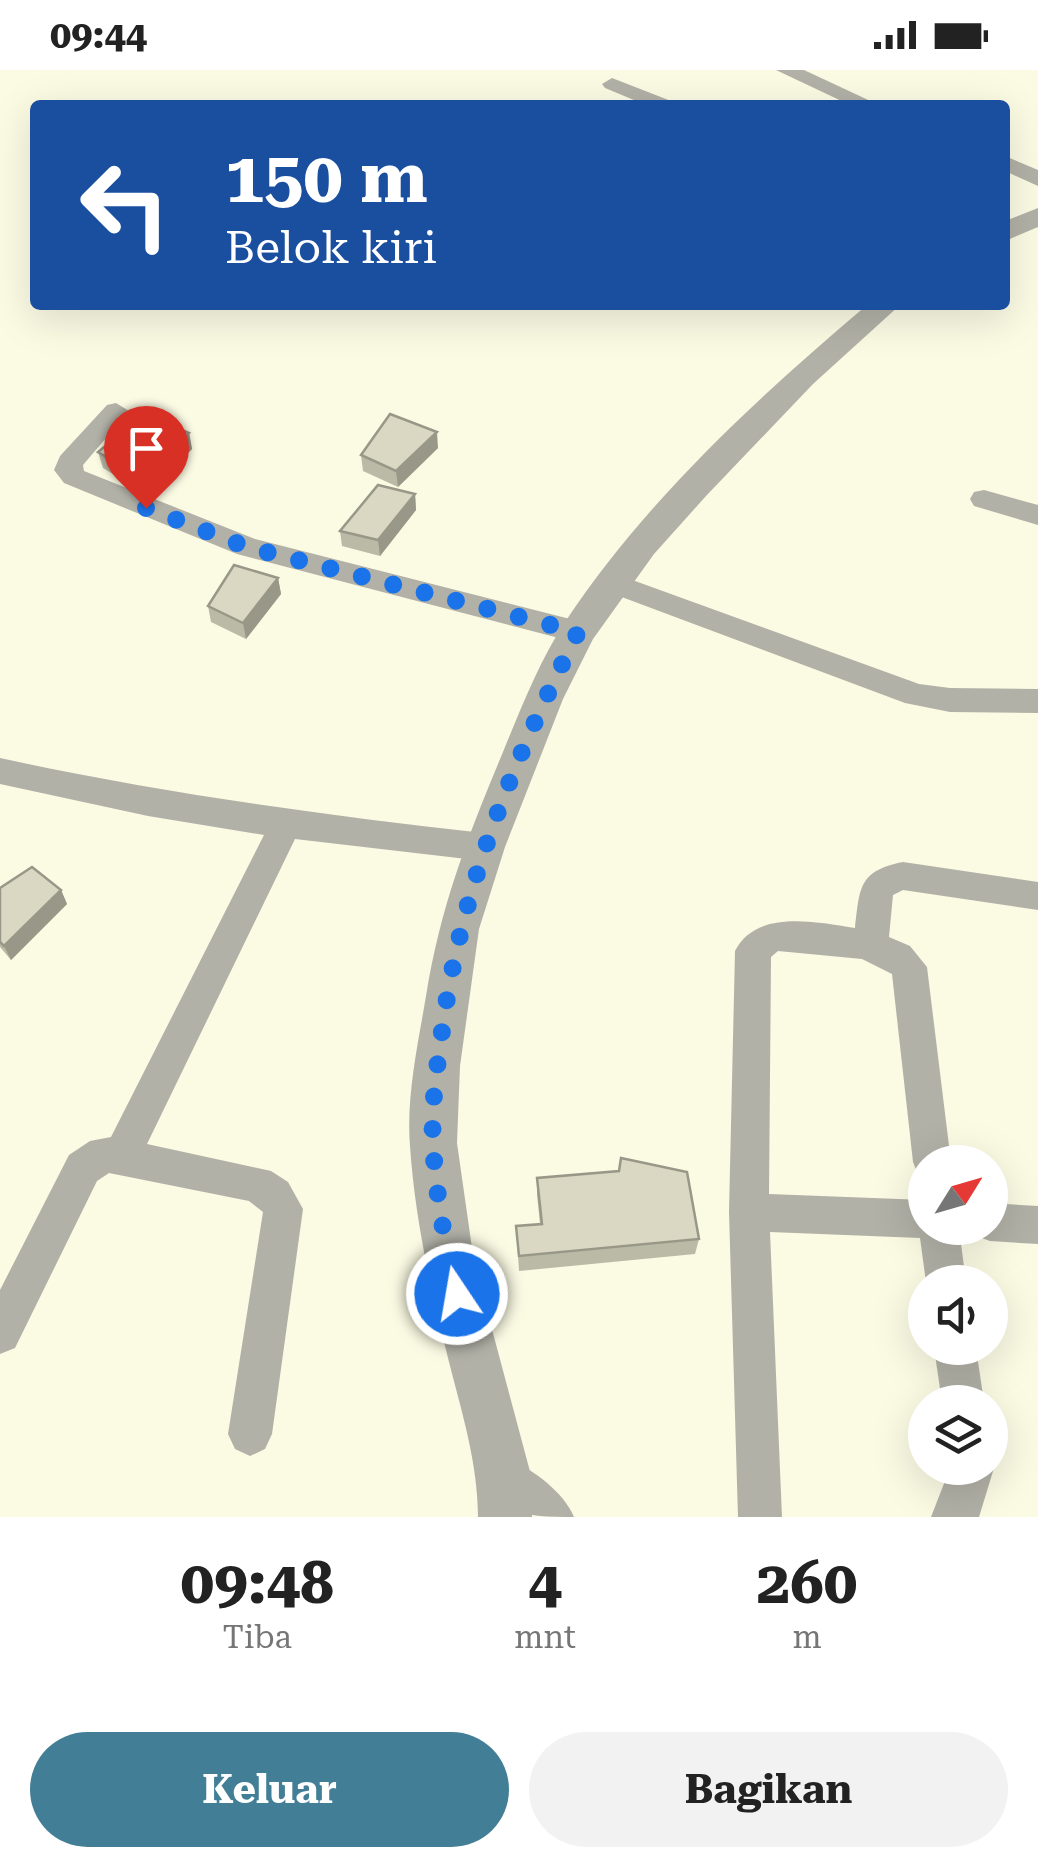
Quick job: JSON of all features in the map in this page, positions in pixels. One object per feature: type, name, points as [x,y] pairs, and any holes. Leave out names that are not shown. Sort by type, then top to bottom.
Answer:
[{"type":"street","points":[[786,70],[807,88],[850,100]]},
{"type":"street","points":[[612,84],[652,100]]},
{"type":"street","points":[[1010,165],[1038,179]]},
{"type":"street","points":[[1010,230],[1038,216]]},
{"type":"street","points":[[552,1517],[505,1498],[449,1262],[433,1143],[446,994],[458,929],[484,846],[544,698],[578,632],[694,488],[802,377],[879,310]]},
{"type":"street","points":[[116,411],[70,462],[68,470],[74,477],[247,547],[578,632]]},
{"type":"street","points":[[984,499],[1038,515]]},
{"type":"street","points":[[614,583],[916,694],[950,700],[1038,701]]},
{"type":"street","points":[[0,771],[148,802],[286,825],[484,846]]},
{"type":"street","points":[[121,1156],[286,825]]},
{"type":"street","points":[[870,947],[877,889],[888,879],[903,876],[1038,896]]},
{"type":"street","points":[[760,1517],[749,1212],[752,951],[764,940],[778,936],[870,947],[900,956],[913,978],[930,1145]]},
{"type":"street","points":[[0,1333],[83,1168],[104,1154],[258,1184],[274,1195],[282,1208],[250,1434]]},
{"type":"street","points":[[749,1212],[908,1218]]},
{"type":"street","points":[[1008,1223],[1038,1225]]},
{"type":"street","points":[[953,1517],[963,1504],[968,1485]]},
{"type":"building","points":[[144,414],[189,433],[167,456],[145,448],[126,469],[98,452]]},
{"type":"building","points":[[390,414],[437,432],[396,471],[361,455]]},
{"type":"building","points":[[378,485],[415,494],[378,540],[340,531]]},
{"type":"building","points":[[234,565],[278,578],[243,623],[208,606]]},
{"type":"building","points":[[32,867],[61,890],[4,946],[0,942],[0,888]]},
{"type":"building","points":[[621,1158],[687,1172],[699,1239],[519,1256],[516,1226],[542,1224],[537,1178],[619,1171]]},
{"type":"route","points":[[146,508],[247,547],[578,632],[544,698],[484,846],[458,929],[446,994],[433,1143],[457,1294]]}]
